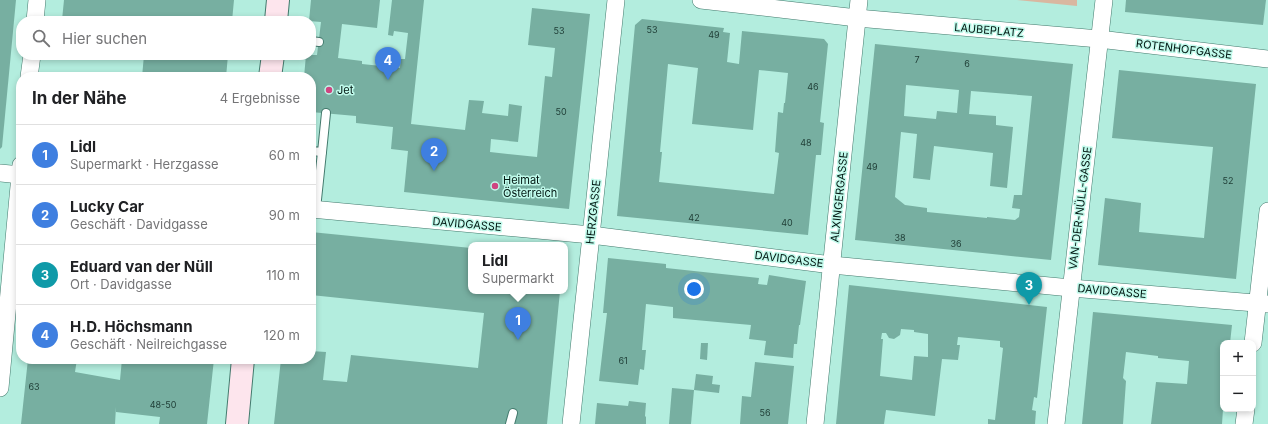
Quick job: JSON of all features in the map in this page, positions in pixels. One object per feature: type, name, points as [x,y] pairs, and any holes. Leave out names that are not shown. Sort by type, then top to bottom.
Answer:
[{"type":"street","points":[[35,16],[37,0]]},
{"type":"street","points":[[276,16],[278,0]]},
{"type":"street","name":"HERZGASSE","points":[[571,424],[616,0]]},
{"type":"street","points":[[701,0],[857,18],[859,0]]},
{"type":"street","points":[[1099,39],[1104,0]]},
{"type":"street","name":"LAUBEPLATZ","points":[[857,18],[1099,39]]},
{"type":"street","name":"ALXINGERGASSE","points":[[815,424],[857,18]]},
{"type":"street","name":"ROTENHOFGASSE","points":[[1099,39],[1268,59]]},
{"type":"street","name":"VAN-DER-NÜLL-GASSE","points":[[1056,424],[1099,39]]},
{"type":"street","points":[[30,72],[32,60]]},
{"type":"street","points":[[270,72],[272,60]]},
{"type":"street","points":[[0,173],[16,172]]},
{"type":"street","name":"DAVIDGASSE","points":[[316,209],[591,235],[832,265],[1070,288],[1263,303]]},
{"type":"street","points":[[1254,340],[1263,303],[1268,210]]},
{"type":"street","points":[[0,388],[16,223]]},
{"type":"street","points":[[237,424],[243,364]]},
{"type":"street","points":[[1244,424],[1246,412]]},
{"type":"lane","points":[[316,195],[326,113]]},
{"type":"lane","points":[[316,151],[322,152]]},
{"type":"lane","points":[[510,424],[513,413]]},
{"type":"shaded area","points":[[1017,0],[1077,0],[1077,6]]},
{"type":"building","points":[[0,0],[16,0],[2,147],[0,149]]},
{"type":"building","points":[[64,0],[234,0],[232,16],[62,16]]},
{"type":"building","points":[[311,0],[380,0],[377,28],[342,24],[338,58],[362,61],[362,64],[400,68],[401,59],[405,59],[408,33],[394,31],[393,36],[388,35],[392,0],[424,0],[411,124],[465,130],[469,100],[484,101],[482,113],[508,116],[509,104],[522,106],[518,142],[491,139],[490,152],[537,157],[545,76],[552,77],[555,48],[528,45],[532,8],[590,14],[569,209],[404,192],[408,151],[391,149],[393,127],[356,123],[356,116],[316,112],[316,72],[304,72],[306,60],[316,60],[321,22],[316,22],[316,16],[309,16]]},
{"type":"building","points":[[1126,0],[1266,0],[1263,25],[1125,12]]},
{"type":"building","points":[[642,19],[724,28],[723,32],[730,33],[727,62],[739,64],[742,31],[824,39],[828,44],[820,122],[824,123],[821,155],[816,155],[808,235],[617,216],[635,25]],"holes":[[[668,64],[698,68],[692,124],[753,130],[759,70],[788,73],[783,113],[778,112],[775,152],[779,153],[774,194],[659,182],[662,152],[660,152]]]},
{"type":"building","points":[[875,44],[1073,64],[1051,260],[855,240]],"holes":[[[906,85],[959,90],[957,113],[937,111],[936,119],[904,116]],[[971,91],[1032,96],[1022,195],[1014,195],[1012,208],[1020,209],[1019,217],[1015,220],[927,212],[927,208],[905,205],[895,197],[901,132],[917,134],[913,178],[930,180],[934,146],[993,153],[990,186],[1007,188],[1013,127],[996,125],[996,116],[969,114]]]},
{"type":"building","points":[[144,60],[228,60],[226,72],[142,72]]},
{"type":"building","points":[[1119,70],[1256,84],[1236,279],[1098,265],[1105,198],[1141,203],[1139,232],[1204,238],[1213,147],[1112,138]]},
{"type":"building","points":[[316,232],[468,248],[468,294],[560,294],[547,424],[274,424],[280,364],[316,364],[316,351],[326,352],[323,380],[347,382],[351,355],[478,368],[484,313],[316,296]]},
{"type":"building","points":[[608,258],[666,264],[666,268],[759,278],[758,284],[767,285],[769,275],[806,281],[797,344],[794,344],[793,358],[764,355],[766,341],[749,339],[751,325],[673,318],[673,307],[646,304],[642,350],[646,350],[644,370],[640,369],[638,385],[599,381],[607,313],[603,313]]},
{"type":"building","points":[[849,285],[1047,307],[1037,398],[1034,397],[1032,410],[1036,411],[1035,424],[988,424],[988,419],[995,420],[1003,348],[1000,347],[1000,341],[958,337],[957,345],[960,345],[958,360],[942,359],[935,416],[886,410],[884,424],[836,424]],"holes":[[[901,329],[914,330],[914,332],[928,334],[928,357],[914,356],[912,380],[880,376],[883,339],[881,339],[882,333],[886,333],[889,338],[894,339],[900,335]]]},
{"type":"building","points":[[1093,312],[1232,325],[1230,340],[1220,340],[1220,412],[1223,412],[1222,424],[1151,424],[1156,382],[1187,384],[1189,361],[1158,358],[1158,356],[1126,352],[1123,378],[1126,381],[1123,424],[1082,424]]},
{"type":"building","points":[[701,343],[708,343],[707,360],[700,359]]},
{"type":"building","points":[[755,362],[794,366],[788,424],[740,424],[742,396],[751,397]]},
{"type":"building","points":[[27,364],[76,364],[75,372],[120,380],[122,364],[213,364],[207,424],[159,424],[160,417],[116,412],[116,407],[115,424],[21,424]]},
{"type":"building","points":[[696,374],[713,376],[712,384],[720,385],[719,393],[694,390]]},
{"type":"building","points":[[672,388],[694,390],[691,424],[669,424]]},
{"type":"building","points":[[629,401],[646,403],[646,424],[595,424],[597,403],[628,406]]},
{"type":"place","name":"H.D. Höchsmann","points":[[388,80]]},
{"type":"place","name":"Jet","points":[[329,90]]},
{"type":"place","name":"Lucky Car","points":[[434,171]]},
{"type":"place","name":"Heimat Österreich","points":[[495,186]]},
{"type":"place","name":"Eduard van der Nüll","points":[[1029,305]]},
{"type":"place","name":"Lidl","points":[[518,340]]}]
